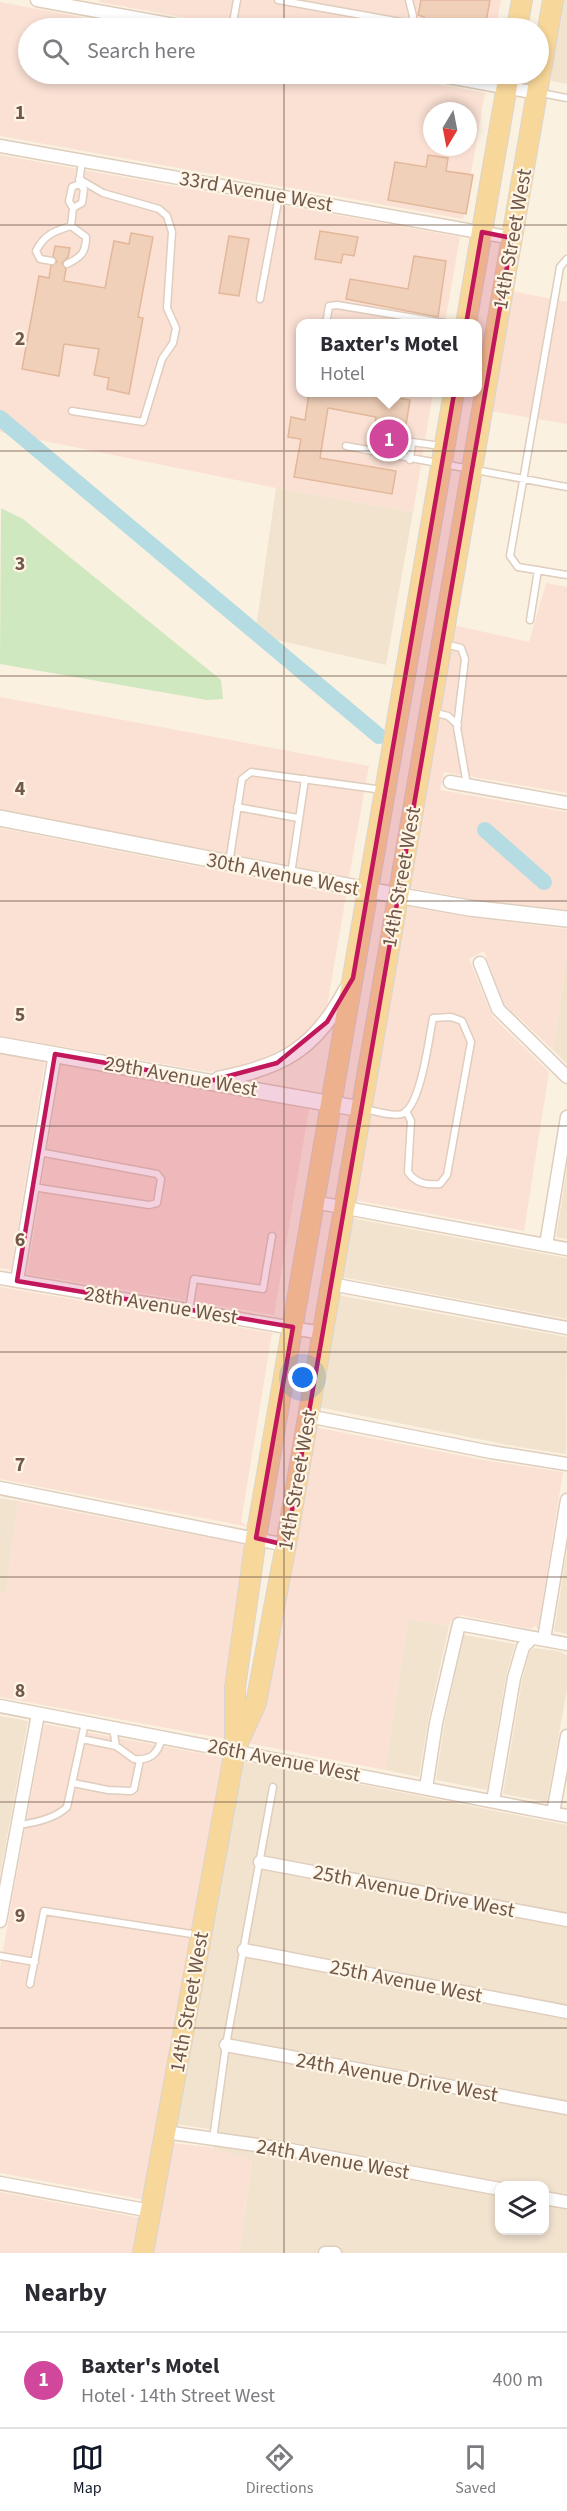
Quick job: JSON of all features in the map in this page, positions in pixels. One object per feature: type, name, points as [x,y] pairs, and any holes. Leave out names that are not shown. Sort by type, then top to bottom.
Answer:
[{"type":"main road","points":[[519,18],[522,0]]},
{"type":"main road","name":"14th Street West","points":[[549,23],[553,0]]},
{"type":"main road","name":"14th Street West","points":[[467,319],[507,84]]},
{"type":"main road","name":"14th Street West","points":[[235,1750],[256,1703],[286,1545],[539,84]]},
{"type":"main road","name":"14th Street West","points":[[143,2253],[235,1750],[235,1688],[256,1538],[453,397]]},
{"type":"street","points":[[38,0],[136,18]]},
{"type":"street","points":[[517,84],[537,93]]},
{"type":"street","name":"33rd Avenue West","points":[[0,146],[512,238]]},
{"type":"street","points":[[450,782],[567,803]]},
{"type":"street","name":"30th Avenue West","points":[[0,818],[469,908],[567,919]]},
{"type":"street","points":[[480,963],[498,1010],[567,1077]]},
{"type":"street","points":[[210,1081],[251,1073],[295,1053],[327,1022],[353,978]]},
{"type":"street","name":"29th Avenue West","points":[[0,1045],[361,1109]]},
{"type":"street","points":[[18,1281],[55,1054]]},
{"type":"street","points":[[546,1245],[567,1117]]},
{"type":"street","points":[[314,1202],[567,1249]]},
{"type":"street","name":"28th Avenue West","points":[[0,1278],[322,1333]]},
{"type":"street","points":[[331,1284],[567,1328]]},
{"type":"street","points":[[308,1416],[490,1452],[567,1464]]},
{"type":"street","points":[[0,1488],[286,1545]]},
{"type":"street","points":[[538,1639],[567,1500]]},
{"type":"street","points":[[426,1788],[436,1723],[459,1624],[567,1644]]},
{"type":"street","points":[[493,1801],[514,1678],[523,1647],[538,1639]]},
{"type":"street","name":"26th Avenue West","points":[[0,1707],[235,1750],[567,1816]]},
{"type":"street","points":[[0,1921],[38,1714]]},
{"type":"street","points":[[553,1813],[567,1736]]},
{"type":"street","name":"25th Avenue Drive West","points":[[260,1862],[567,1920]]},
{"type":"street","name":"25th Avenue West","points":[[244,1950],[567,2012]]},
{"type":"street","name":"24th Avenue Drive West","points":[[226,2045],[567,2108]]},
{"type":"street","name":"24th Avenue West","points":[[165,2132],[285,2149],[495,2188]]},
{"type":"street","points":[[0,2183],[151,2211]]},
{"type":"street","points":[[549,2199],[567,2202]]},
{"type":"street","points":[[325,2253],[335,2253]]},
{"type":"lane","points":[[234,18],[237,0]]},
{"type":"lane","points":[[278,0],[370,18]]},
{"type":"lane","points":[[409,0],[413,18]]},
{"type":"lane","points":[[537,93],[567,98]]},
{"type":"lane","points":[[71,226],[74,208],[82,202],[84,189],[79,182],[82,160]]},
{"type":"lane","points":[[74,208],[69,201],[72,187],[79,182]]},
{"type":"lane","points":[[72,411],[144,422],[162,359],[173,343],[176,328],[167,308],[172,232],[167,216],[159,209],[103,193],[79,182]]},
{"type":"lane","points":[[260,299],[279,196]]},
{"type":"lane","points":[[52,261],[40,259],[36,251],[41,241],[49,233],[71,226]]},
{"type":"lane","points":[[67,264],[80,257],[86,250],[86,237],[71,226]]},
{"type":"lane","points":[[567,259],[560,267],[510,556],[518,567],[567,575]]},
{"type":"lane","points":[[327,319],[329,306],[337,305],[416,319]]},
{"type":"lane","points":[[410,460],[412,442],[472,468],[567,487]]},
{"type":"lane","points":[[346,446],[410,460],[443,455]]},
{"type":"lane","points":[[530,620],[538,570]]},
{"type":"lane","points":[[442,643],[461,648],[465,658],[458,725],[466,785]]},
{"type":"lane","points":[[430,712],[448,716],[458,725]]},
{"type":"lane","points":[[229,863],[242,779],[251,772],[385,790]]},
{"type":"lane","points":[[291,875],[305,779]]},
{"type":"lane","points":[[237,807],[298,818]]},
{"type":"lane","points":[[361,1109],[399,1115],[406,1112],[417,1094],[434,1018],[451,1017],[462,1021],[471,1042],[447,1175],[440,1184],[430,1185],[418,1182],[408,1172],[411,1121],[406,1112]]},
{"type":"lane","points":[[33,1187],[149,1205],[157,1203],[161,1186],[161,1179],[157,1174],[39,1152]]},
{"type":"lane","points":[[189,1310],[194,1279],[263,1289],[272,1236]]},
{"type":"lane","points":[[18,1825],[35,1822],[64,1811],[69,1802],[85,1723]]},
{"type":"lane","points":[[113,1728],[116,1746]]},
{"type":"lane","points":[[82,1739],[116,1746],[127,1756],[140,1760],[155,1755],[162,1737]]},
{"type":"lane","points":[[73,1783],[108,1790],[131,1791],[134,1788],[140,1760]]},
{"type":"lane","points":[[213,2139],[226,2045],[273,1788]]},
{"type":"lane","points":[[30,1984],[44,1911],[201,1935]]},
{"type":"lane","points":[[0,1956],[34,1962]]},
{"type":"highlighted area","points":[[482,232],[512,238],[286,1545],[256,1538],[293,1327],[17,1281],[55,1054],[210,1081],[277,1063],[327,1022],[353,978]]},
{"type":"shaded area","points":[[100,0],[501,0],[498,18],[186,18],[99,2]]},
{"type":"shaded area","points":[[561,0],[567,0],[567,84],[549,80]]},
{"type":"shaded area","points":[[0,2],[86,18],[18,18],[18,84],[436,84],[485,93],[477,139],[477,102],[423,102],[423,156],[474,156],[463,219],[0,136]]},
{"type":"shaded area","points":[[0,155],[460,237],[446,319],[296,319],[296,397],[432,397],[413,512],[276,488],[0,432]]},
{"type":"shaded area","points":[[511,291],[567,302],[567,424],[490,411]]},
{"type":"shaded area","points":[[276,488],[413,512],[386,665],[255,635]]},
{"type":"shaded area","points":[[546,583],[567,587],[567,793],[444,772],[440,790],[567,812],[567,910],[470,899],[407,887],[453,625],[529,642]]},
{"type":"shaded area","points":[[0,697],[369,766],[349,877],[0,809]]},
{"type":"shaded area","points":[[0,828],[346,896],[327,1007],[307,1031],[291,1045],[249,1064],[210,1072],[0,1036]]},
{"type":"shaded area","points":[[404,906],[467,917],[567,929],[567,954],[553,1050],[504,1004],[484,951],[469,959],[492,1016],[549,1072],[524,1231],[354,1200]]},
{"type":"shaded area","points":[[567,954],[567,1064],[553,1050]]},
{"type":"shaded area","points":[[0,1054],[45,1061],[11,1270],[0,1268]]},
{"type":"shaded area","points":[[61,1064],[202,1089],[203,1092],[210,1090],[309,1109],[274,1315],[27,1274]]},
{"type":"shaded area","points":[[567,1168],[567,1239],[556,1237]]},
{"type":"shaded area","points":[[351,1218],[567,1258],[567,1319],[341,1277]]},
{"type":"shaded area","points":[[0,1287],[272,1333],[241,1522],[250,1527],[0,1479]]},
{"type":"shaded area","points":[[337,1295],[567,1337],[566,1454],[519,1447],[318,1407]]},
{"type":"shaded area","points":[[314,1427],[489,1461],[563,1472],[538,1629],[535,1626],[531,1629],[460,1615],[451,1621],[449,1626],[408,1619],[385,1770],[247,1743]]},
{"type":"shaded area","points":[[0,1498],[18,1501],[6,1594],[0,1593]]},
{"type":"shaded area","points":[[18,1501],[247,1545],[226,1739],[0,1697],[0,1593],[6,1594]]},
{"type":"shaded area","points":[[567,1551],[567,1634],[566,1634],[554,1631]]},
{"type":"shaded area","points":[[408,1619],[449,1626],[428,1721],[419,1777],[385,1770]]},
{"type":"shaded area","points":[[464,1635],[515,1644],[506,1676],[487,1790],[436,1780],[444,1725]]},
{"type":"shaded area","points":[[534,1648],[557,1651],[567,1655],[567,1689],[547,1802],[503,1794],[522,1680],[530,1651]]},
{"type":"shaded area","points":[[0,1716],[28,1721],[0,1876]]},
{"type":"shaded area","points":[[44,1724],[225,1758],[145,2200],[0,2173],[0,1967]]},
{"type":"shaded area","points":[[241,1761],[567,1825],[567,2253],[239,2253],[252,2161],[209,2147],[213,2148],[216,2130],[175,2124]]},
{"type":"shaded area","points":[[172,2143],[209,2147],[252,2160],[239,2253],[152,2253]]},
{"type":"shaded area","points":[[0,2192],[141,2218],[135,2253],[0,2253]]},
{"type":"green space","points":[[1,508],[23,519],[221,680],[223,699],[207,700],[0,664]]},
{"type":"building","points":[[421,0],[490,0],[487,18],[424,18],[418,15]]},
{"type":"building","points":[[428,156],[448,158],[446,171],[473,175],[466,214],[388,200],[395,162],[426,167]]},
{"type":"building","points":[[320,231],[358,237],[354,256],[343,254],[341,263],[315,259]]},
{"type":"building","points":[[131,233],[153,237],[138,317],[143,318],[129,394],[107,389],[109,378],[94,375],[99,349],[64,344],[59,376],[22,369],[39,276],[49,278],[51,266],[57,262],[53,256],[55,246],[70,248],[68,257],[62,263],[66,269],[64,281],[105,288],[114,241],[129,244]]},
{"type":"building","points":[[229,236],[249,239],[239,296],[219,293]]},
{"type":"building","points":[[414,256],[446,261],[438,317],[346,299],[350,279],[408,289]]},
{"type":"building","points":[[308,397],[392,397],[410,400],[403,443],[373,438],[376,417],[328,408],[320,458],[396,471],[392,494],[294,477],[301,439],[288,437],[291,417],[305,420]]},
{"type":"waterway","points":[[0,418],[379,736]]},
{"type":"waterway","points":[[485,830],[544,882]]},
{"type":"place","name":"Baxter's Motel","points":[[389,439]]}]
